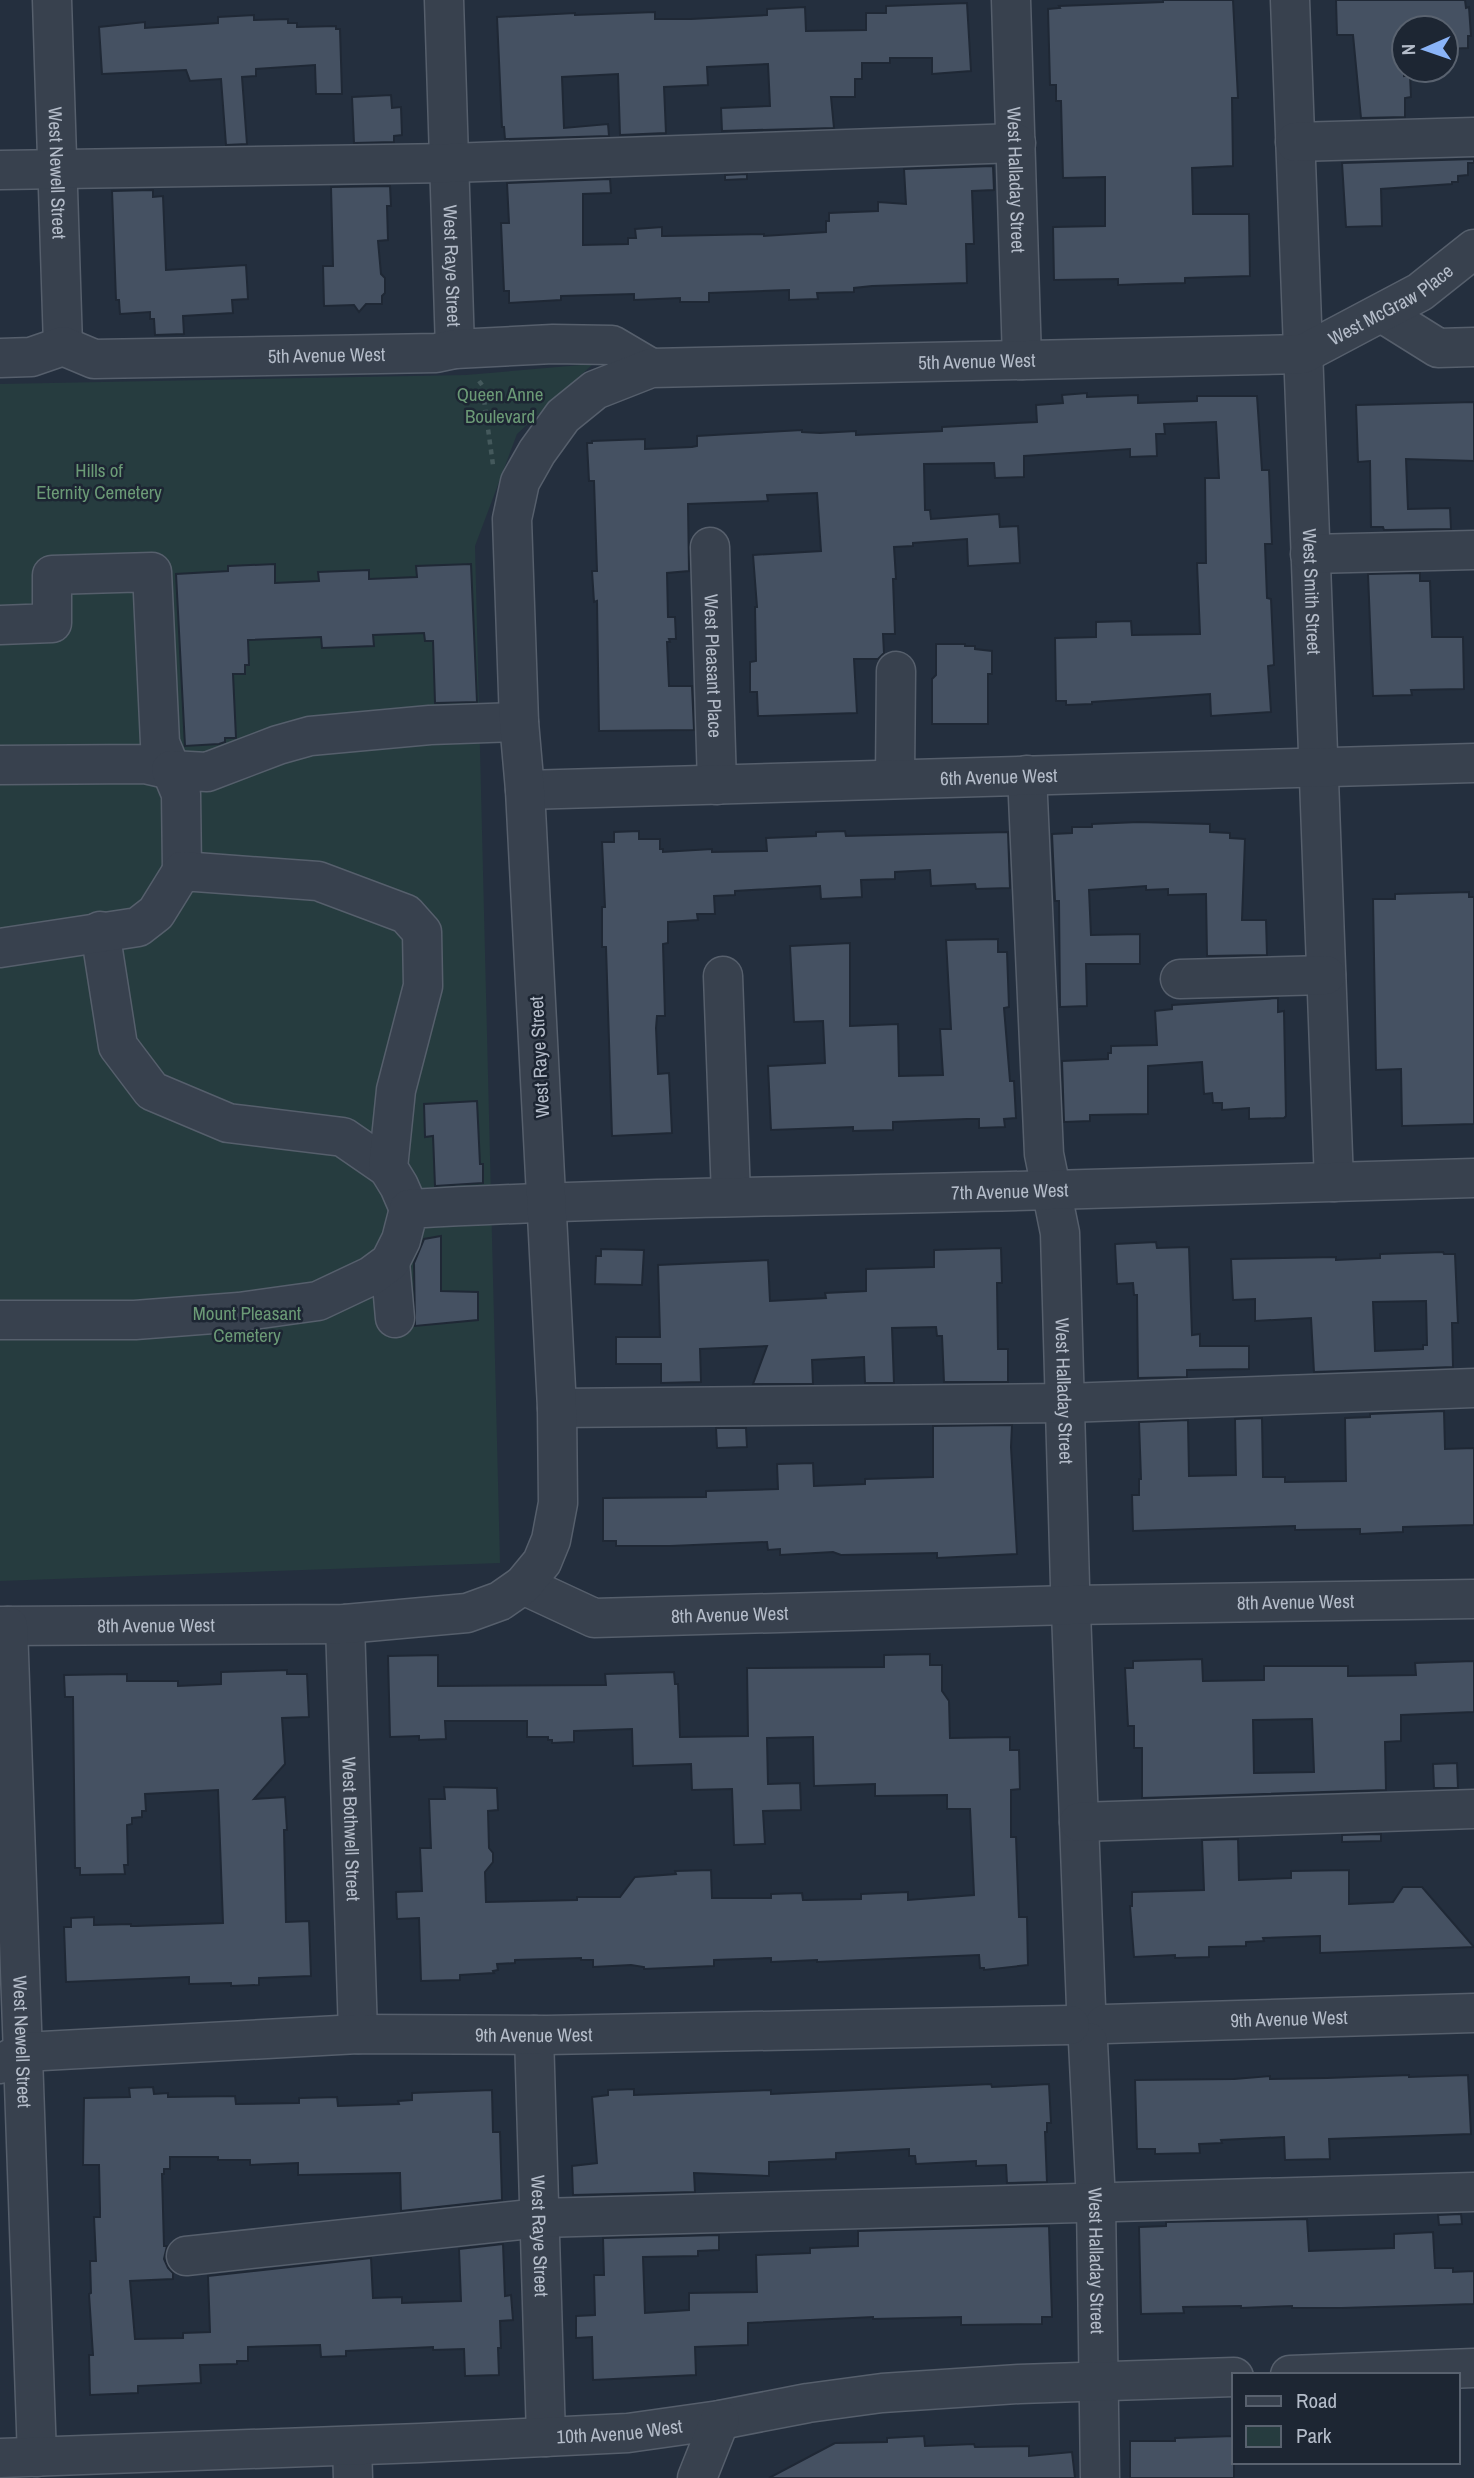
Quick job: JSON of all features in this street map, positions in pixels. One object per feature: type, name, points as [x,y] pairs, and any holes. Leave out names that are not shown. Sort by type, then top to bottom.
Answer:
[{"type":"street","name":"West Newell Street","points":[[52,0],[63,346]]},
{"type":"street","name":"West Raye Street","points":[[444,0],[455,349]]},
{"type":"street","name":"West Halladay Street","points":[[1012,0],[1022,360]]},
{"type":"street","name":"West Smith Street","points":[[1290,0],[1334,1182]]},
{"type":"street","points":[[1295,142],[1474,137]]},
{"type":"street","points":[[0,170],[450,163],[1016,143]]},
{"type":"street","name":"West McGraw Place","points":[[1303,354],[1420,292],[1474,249]]},
{"type":"street","points":[[1381,313],[1438,348],[1474,347]]},
{"type":"street","name":"5th Avenue West","points":[[63,346],[94,359],[436,353],[455,349],[553,344],[612,345],[651,368]]},
{"type":"street","points":[[0,358],[31,357],[63,346]]},
{"type":"street","name":"5th Avenue West","points":[[520,482],[537,452],[563,416],[595,390],[651,368],[1303,354]]},
{"type":"street","name":"West Raye Street","points":[[520,482],[512,519],[519,722],[525,790],[557,1408],[558,1503],[551,1540],[542,1562],[523,1585]]},
{"type":"street","name":"West Pleasant Place","points":[[710,547],[717,785]]},
{"type":"street","points":[[1310,554],[1474,550]]},
{"type":"street","points":[[0,625],[52,623],[52,575],[152,572],[160,743],[181,793],[182,871],[156,913],[138,927],[0,948]]},
{"type":"street","points":[[895,779],[896,671]]},
{"type":"street","points":[[0,765],[145,764],[207,772],[278,744],[310,736],[430,725],[519,722]]},
{"type":"street","name":"6th Avenue West","points":[[525,790],[1474,763]]},
{"type":"street","name":"West Halladay Street","points":[[1027,775],[1044,1154],[1060,1233],[1079,1822],[1096,2202],[1100,2478]]},
{"type":"street","points":[[182,871],[317,881],[406,914],[422,932],[424,986],[396,1090],[388,1168]]},
{"type":"street","points":[[0,1320],[135,1320],[265,1308],[318,1300],[371,1276],[390,1262],[401,1240],[408,1209],[399,1186],[388,1168],[343,1137],[228,1123],[152,1091],[118,1046],[100,931]]},
{"type":"street","points":[[1180,979],[1326,975]]},
{"type":"street","points":[[723,976],[731,1196]]},
{"type":"street","points":[[343,1137],[396,1090]]},
{"type":"street","name":"7th Avenue West","points":[[408,1209],[546,1201],[1474,1178]]},
{"type":"street","points":[[390,1262],[395,1318]]},
{"type":"street","points":[[557,1408],[1066,1403],[1474,1388]]},
{"type":"street","name":"8th Avenue West","points":[[4,1626],[345,1624],[467,1613],[500,1601],[523,1585],[594,1618],[1071,1605],[1474,1599]]},
{"type":"street","name":"West Bothwell Street","points":[[345,1624],[358,2034]]},
{"type":"street","name":"West Newell Street","points":[[4,1626],[18,2457]]},
{"type":"street","points":[[1079,1822],[1474,1809]]},
{"type":"street","name":"9th Avenue West","points":[[12,2058],[358,2034],[534,2035],[1087,2025],[1474,2013]]},
{"type":"street","name":"West Raye Street","points":[[534,2035],[546,2437]]},
{"type":"street","points":[[186,2256],[540,2218],[1474,2192]]},
{"type":"street","points":[[1343,2373],[1474,2368]]},
{"type":"street","name":"10th Avenue West","points":[[18,2457],[352,2462],[546,2437],[628,2433],[882,2393],[953,2387],[1232,2377]]},
{"type":"street","points":[[697,2478],[720,2420]]},
{"type":"path","name":"West Raye Street","points":[[455,349],[482,385],[493,465],[512,519]]},
{"type":"green space","name":"Mount Pleasant Cemetery","points":[[593,364],[517,434],[475,546],[500,1563],[0,1581],[0,384],[466,375]]},
{"type":"building","points":[[1163,0],[1233,0],[1238,98],[1232,98],[1233,166],[1192,168],[1193,214],[1249,214],[1250,276],[1185,278],[1185,283],[1118,285],[1118,279],[1054,280],[1053,227],[1105,226],[1105,177],[1063,178],[1061,101],[1056,101],[1056,85],[1050,85],[1048,9],[1060,8],[1059,6]]},
{"type":"building","points":[[1336,0],[1465,0],[1466,8],[1469,7],[1471,36],[1468,36],[1468,48],[1460,48],[1460,14],[1390,14],[1390,84],[1410,84],[1411,97],[1405,98],[1405,117],[1361,118],[1353,35],[1337,35]]},
{"type":"building","points":[[967,3],[971,71],[932,74],[932,58],[890,58],[890,63],[862,63],[862,79],[855,79],[855,97],[831,97],[834,128],[722,131],[721,108],[770,106],[768,64],[707,67],[708,85],[664,87],[666,133],[620,135],[618,74],[562,77],[564,128],[608,124],[609,136],[505,139],[502,127],[497,17],[655,12],[655,19],[691,19],[767,15],[767,9],[805,7],[806,31],[866,30],[866,13],[886,13],[886,6]]},
{"type":"building","points":[[254,15],[254,20],[288,19],[288,23],[297,23],[297,27],[336,26],[336,29],[340,29],[342,94],[316,94],[315,65],[256,69],[256,76],[242,77],[247,144],[226,145],[221,79],[190,81],[186,70],[102,74],[99,27],[145,22],[145,28],[218,23],[218,17]]},
{"type":"building","points":[[391,95],[392,108],[401,107],[402,135],[394,136],[394,142],[354,143],[352,97]]},
{"type":"building","points":[[1474,159],[1474,163],[1468,163],[1468,175],[1458,176],[1458,182],[1452,184],[1381,189],[1382,226],[1346,227],[1342,163]]},
{"type":"building","points":[[993,166],[994,190],[972,191],[974,244],[966,244],[967,283],[872,286],[854,288],[854,292],[817,293],[818,299],[789,300],[789,290],[709,293],[709,302],[680,302],[680,298],[634,300],[634,294],[561,296],[561,300],[509,303],[509,291],[504,291],[501,223],[509,223],[507,183],[610,179],[611,193],[583,194],[583,245],[628,244],[628,238],[636,238],[635,229],[662,227],[662,236],[764,236],[826,232],[829,213],[878,211],[878,202],[906,204],[904,169]]},
{"type":"building","points":[[747,174],[747,179],[725,180],[725,175]]},
{"type":"building","points":[[390,186],[391,206],[387,206],[388,240],[378,241],[381,274],[385,278],[382,304],[366,304],[359,312],[354,305],[324,306],[323,266],[333,266],[331,187]]},
{"type":"building","points":[[153,190],[153,197],[163,196],[166,270],[246,265],[248,299],[232,300],[233,313],[183,316],[184,334],[155,335],[154,319],[150,319],[150,312],[120,314],[119,300],[116,300],[112,191]]},
{"type":"building","points":[[1087,393],[1087,397],[1138,395],[1138,403],[1197,401],[1197,396],[1257,396],[1262,470],[1269,470],[1272,544],[1265,544],[1274,665],[1268,666],[1271,712],[1211,716],[1210,694],[1092,704],[1066,705],[1066,701],[1056,701],[1055,638],[1096,637],[1096,622],[1131,621],[1132,635],[1200,634],[1197,563],[1206,563],[1205,478],[1219,478],[1216,422],[1164,424],[1165,434],[1156,434],[1157,456],[1130,457],[1130,449],[1024,456],[1024,477],[995,478],[994,463],[924,464],[925,510],[930,510],[931,519],[999,514],[1000,527],[1018,526],[1020,563],[968,566],[967,539],[894,547],[895,634],[883,634],[884,653],[878,659],[854,659],[857,713],[758,716],[757,692],[750,692],[750,662],[756,661],[757,607],[753,555],[821,551],[817,493],[767,495],[768,501],[688,504],[689,571],[667,573],[668,617],[675,617],[676,639],[669,639],[670,642],[667,642],[669,686],[692,686],[694,730],[599,731],[597,601],[594,602],[592,571],[597,571],[594,481],[589,481],[587,443],[645,439],[645,449],[692,447],[697,446],[697,436],[802,430],[820,433],[856,431],[856,435],[942,431],[942,427],[1037,422],[1036,405],[1063,403],[1062,395]]},
{"type":"building","points":[[1474,402],[1474,461],[1406,459],[1408,509],[1450,508],[1451,529],[1384,530],[1383,527],[1371,527],[1370,461],[1358,462],[1356,405]]},
{"type":"building","points":[[275,564],[275,583],[319,581],[318,572],[369,570],[369,579],[417,577],[416,566],[471,564],[477,702],[435,703],[433,641],[425,641],[424,633],[373,635],[374,646],[322,648],[321,637],[248,640],[249,665],[245,665],[245,674],[233,674],[236,738],[225,738],[225,742],[219,744],[185,746],[176,574],[228,571],[228,566]]},
{"type":"building","points":[[1420,573],[1420,581],[1430,581],[1432,637],[1463,637],[1464,689],[1411,690],[1412,695],[1373,696],[1368,574]]},
{"type":"building","points":[[936,644],[965,644],[975,646],[975,649],[992,651],[992,674],[988,674],[988,724],[932,724],[932,679],[936,675]]},
{"type":"building","points":[[1092,824],[1210,824],[1210,832],[1230,833],[1230,838],[1245,839],[1242,920],[1266,920],[1267,955],[1207,956],[1206,894],[1168,895],[1168,889],[1146,890],[1146,886],[1089,890],[1091,935],[1140,934],[1140,964],[1086,964],[1087,1006],[1060,1007],[1059,901],[1055,901],[1052,834],[1072,833],[1072,827],[1092,827]]},
{"type":"building","points":[[639,831],[639,839],[660,839],[660,849],[663,849],[663,852],[712,849],[712,852],[767,851],[766,838],[816,836],[816,832],[845,831],[846,836],[1008,832],[1010,888],[976,889],[975,884],[931,886],[930,870],[895,872],[895,879],[861,880],[862,897],[821,899],[820,886],[735,891],[735,895],[714,896],[715,914],[697,914],[698,920],[668,922],[668,943],[663,944],[665,1016],[657,1016],[656,1028],[658,1074],[669,1073],[672,1133],[612,1136],[606,947],[602,947],[602,907],[605,907],[602,842],[614,842],[614,832]]},
{"type":"building","points":[[1469,892],[1469,897],[1474,897],[1474,1124],[1402,1126],[1401,1069],[1376,1070],[1373,899],[1395,899],[1395,894]]},
{"type":"building","points":[[998,939],[998,952],[1007,952],[1009,1007],[1004,1008],[1016,1118],[1004,1119],[1005,1127],[979,1128],[979,1119],[967,1119],[893,1122],[893,1130],[853,1131],[853,1127],[771,1130],[768,1066],[825,1063],[823,1021],[794,1022],[790,946],[850,943],[850,1026],[898,1024],[899,1076],[943,1075],[940,1029],[951,1029],[946,940]]},
{"type":"building","points":[[1278,998],[1278,1012],[1284,1011],[1284,1118],[1249,1119],[1249,1108],[1222,1110],[1222,1103],[1213,1103],[1212,1093],[1204,1094],[1202,1062],[1148,1066],[1148,1114],[1090,1115],[1090,1121],[1064,1122],[1062,1061],[1108,1059],[1111,1046],[1157,1045],[1155,1011],[1172,1009],[1172,1005]]},
{"type":"building","points":[[477,1101],[483,1183],[435,1186],[433,1136],[425,1137],[424,1104]]},
{"type":"building","points":[[441,1236],[441,1291],[478,1292],[478,1320],[415,1326],[414,1263],[424,1239]]},
{"type":"building","points":[[1156,1242],[1157,1248],[1189,1247],[1192,1335],[1200,1334],[1200,1346],[1249,1346],[1249,1369],[1187,1370],[1187,1377],[1138,1378],[1137,1295],[1134,1295],[1133,1283],[1117,1284],[1115,1244]]},
{"type":"building","points":[[1001,1248],[1002,1283],[997,1283],[998,1349],[1008,1349],[1008,1382],[944,1382],[942,1336],[937,1336],[936,1327],[892,1328],[894,1383],[865,1383],[864,1357],[812,1360],[813,1384],[753,1384],[767,1346],[700,1349],[701,1382],[661,1383],[661,1364],[616,1364],[616,1337],[660,1337],[658,1265],[768,1260],[770,1301],[826,1298],[825,1293],[866,1291],[866,1269],[934,1267],[934,1250]]},
{"type":"building","points":[[601,1249],[644,1250],[642,1285],[595,1284],[596,1256],[601,1256]]},
{"type":"building","points":[[1380,1254],[1455,1254],[1458,1323],[1452,1323],[1453,1367],[1314,1372],[1311,1318],[1255,1321],[1255,1299],[1233,1300],[1231,1259],[1336,1257],[1336,1260],[1380,1258]],"holes":[[[1426,1301],[1427,1345],[1423,1345],[1423,1349],[1375,1351],[1373,1302]]]},
{"type":"building","points":[[1444,1411],[1445,1449],[1474,1448],[1474,1525],[1403,1527],[1403,1532],[1360,1534],[1360,1529],[1295,1530],[1295,1526],[1133,1531],[1132,1495],[1139,1495],[1141,1479],[1139,1422],[1188,1420],[1189,1476],[1236,1475],[1235,1419],[1262,1418],[1263,1477],[1285,1477],[1285,1482],[1346,1481],[1345,1418],[1370,1417],[1370,1414]]},
{"type":"building","points":[[1012,1425],[1017,1554],[937,1558],[937,1553],[841,1555],[833,1552],[780,1555],[780,1549],[768,1550],[767,1542],[616,1546],[616,1541],[603,1541],[603,1498],[706,1497],[706,1491],[778,1489],[777,1464],[813,1463],[814,1486],[865,1484],[865,1479],[933,1477],[933,1426]]},
{"type":"building","points":[[716,1428],[746,1428],[747,1447],[717,1448]]},
{"type":"building","points":[[930,1654],[930,1665],[942,1665],[942,1691],[949,1701],[950,1738],[1010,1737],[1010,1750],[1019,1750],[1020,1789],[1011,1790],[1011,1837],[1016,1837],[1019,1917],[1027,1917],[1028,1965],[984,1970],[980,1968],[979,1955],[817,1962],[771,1962],[771,1958],[714,1960],[714,1966],[644,1969],[631,1965],[593,1967],[593,1960],[581,1958],[515,1960],[515,1963],[497,1964],[498,1970],[493,1971],[494,1973],[460,1975],[460,1980],[421,1981],[419,1918],[397,1919],[396,1892],[422,1891],[420,1848],[431,1848],[429,1799],[445,1799],[444,1787],[497,1788],[498,1810],[488,1811],[489,1848],[493,1853],[493,1862],[485,1872],[486,1902],[620,1897],[635,1877],[676,1874],[675,1871],[711,1870],[712,1898],[771,1898],[771,1894],[802,1893],[803,1900],[861,1899],[861,1894],[908,1892],[908,1900],[974,1895],[970,1809],[947,1809],[947,1795],[875,1796],[875,1784],[814,1786],[813,1737],[767,1738],[768,1784],[800,1783],[801,1810],[763,1811],[765,1844],[734,1845],[732,1789],[692,1790],[691,1764],[633,1766],[632,1729],[574,1731],[574,1742],[552,1743],[548,1737],[527,1737],[527,1721],[445,1721],[446,1739],[390,1737],[388,1656],[438,1655],[438,1686],[606,1685],[605,1674],[674,1672],[675,1684],[678,1684],[680,1737],[748,1736],[747,1668],[884,1667],[884,1655]]},
{"type":"building","points":[[1202,1659],[1203,1681],[1264,1680],[1264,1666],[1348,1666],[1348,1676],[1416,1675],[1415,1663],[1474,1661],[1474,1712],[1401,1715],[1401,1741],[1385,1742],[1386,1790],[1142,1798],[1142,1748],[1134,1748],[1134,1726],[1128,1726],[1125,1668],[1133,1668],[1133,1661]],"holes":[[[1312,1719],[1314,1772],[1254,1773],[1253,1720]]]},
{"type":"building","points":[[287,1670],[287,1674],[307,1674],[309,1717],[282,1718],[285,1764],[254,1799],[285,1797],[286,1922],[309,1921],[311,1976],[259,1978],[259,1985],[231,1986],[231,1983],[189,1984],[189,1977],[66,1982],[64,1927],[71,1927],[71,1918],[94,1917],[94,1925],[223,1923],[218,1790],[145,1794],[146,1811],[142,1811],[142,1817],[132,1818],[132,1824],[127,1825],[128,1865],[124,1865],[125,1874],[80,1875],[80,1868],[75,1868],[73,1697],[65,1697],[64,1675],[127,1674],[127,1681],[178,1681],[178,1686],[221,1684],[221,1672]]},
{"type":"building","points":[[1457,1763],[1458,1788],[1434,1788],[1433,1764]]},
{"type":"building","points":[[1381,1834],[1381,1841],[1342,1842],[1342,1835]]},
{"type":"building","points":[[1238,1839],[1239,1880],[1291,1878],[1291,1871],[1349,1870],[1349,1904],[1393,1902],[1403,1887],[1422,1887],[1474,1947],[1320,1953],[1320,1936],[1263,1938],[1264,1941],[1246,1942],[1246,1946],[1209,1947],[1209,1957],[1134,1957],[1130,1906],[1132,1892],[1204,1890],[1202,1840]]},
{"type":"building","points":[[1468,2075],[1471,2134],[1329,2139],[1330,2159],[1285,2160],[1284,2137],[1221,2140],[1222,2143],[1199,2144],[1200,2153],[1155,2154],[1155,2149],[1137,2149],[1135,2080]]},
{"type":"building","points":[[991,2084],[992,2087],[1049,2084],[1051,2123],[1047,2123],[1045,2132],[1047,2182],[1007,2183],[1006,2165],[976,2166],[976,2161],[916,2164],[915,2156],[909,2156],[909,2149],[836,2153],[836,2159],[769,2162],[769,2176],[694,2173],[695,2192],[573,2195],[572,2166],[597,2163],[592,2097],[608,2095],[608,2090],[634,2089],[634,2095],[771,2090],[771,2094]]},
{"type":"building","points":[[153,2087],[154,2094],[168,2093],[168,2097],[235,2096],[236,2104],[299,2103],[299,2098],[337,2097],[338,2106],[399,2104],[398,2101],[412,2100],[412,2093],[492,2090],[493,2132],[500,2132],[502,2200],[401,2211],[400,2173],[298,2175],[298,2163],[250,2165],[250,2160],[170,2157],[170,2169],[164,2169],[162,2174],[164,2246],[167,2246],[164,2259],[173,2273],[173,2279],[130,2281],[135,2339],[183,2338],[183,2333],[210,2332],[208,2276],[371,2258],[373,2298],[402,2297],[402,2303],[461,2301],[459,2249],[503,2244],[505,2296],[511,2295],[513,2320],[500,2321],[499,2375],[465,2376],[464,2349],[433,2350],[433,2347],[346,2351],[346,2356],[321,2357],[320,2345],[248,2347],[248,2361],[200,2365],[201,2383],[138,2386],[138,2393],[90,2395],[89,2355],[93,2355],[90,2261],[96,2261],[94,2217],[100,2217],[100,2209],[99,2165],[83,2165],[84,2098],[130,2097],[129,2088]]},
{"type":"building","points":[[1461,2214],[1462,2224],[1439,2225],[1438,2215]]},
{"type":"building","points":[[1307,2219],[1309,2251],[1394,2248],[1394,2234],[1433,2232],[1435,2268],[1453,2268],[1453,2272],[1474,2271],[1474,2304],[1342,2308],[1183,2307],[1184,2313],[1141,2314],[1139,2227],[1166,2226],[1166,2222]]},
{"type":"building","points":[[1049,2226],[1052,2317],[1042,2317],[1042,2324],[961,2325],[961,2317],[873,2317],[748,2323],[748,2345],[695,2347],[696,2375],[593,2380],[592,2337],[576,2338],[576,2316],[595,2315],[594,2275],[604,2275],[603,2238],[719,2235],[719,2250],[698,2251],[698,2256],[643,2257],[645,2313],[689,2310],[689,2293],[757,2292],[756,2255],[810,2253],[810,2248],[858,2246],[858,2231]]},
{"type":"building","points":[[924,2436],[925,2446],[1029,2446],[1029,2456],[1072,2452],[1075,2478],[769,2478],[835,2443],[887,2442],[887,2438]]},
{"type":"building","points":[[1232,2436],[1234,2478],[1130,2478],[1130,2441],[1175,2441],[1175,2438]]},
{"type":"park label","name":"Queen Anne Boulevard","points":[[500,405]]},
{"type":"park label","name":"Hills of Eternity Cemetery","points":[[99,481]]}]
